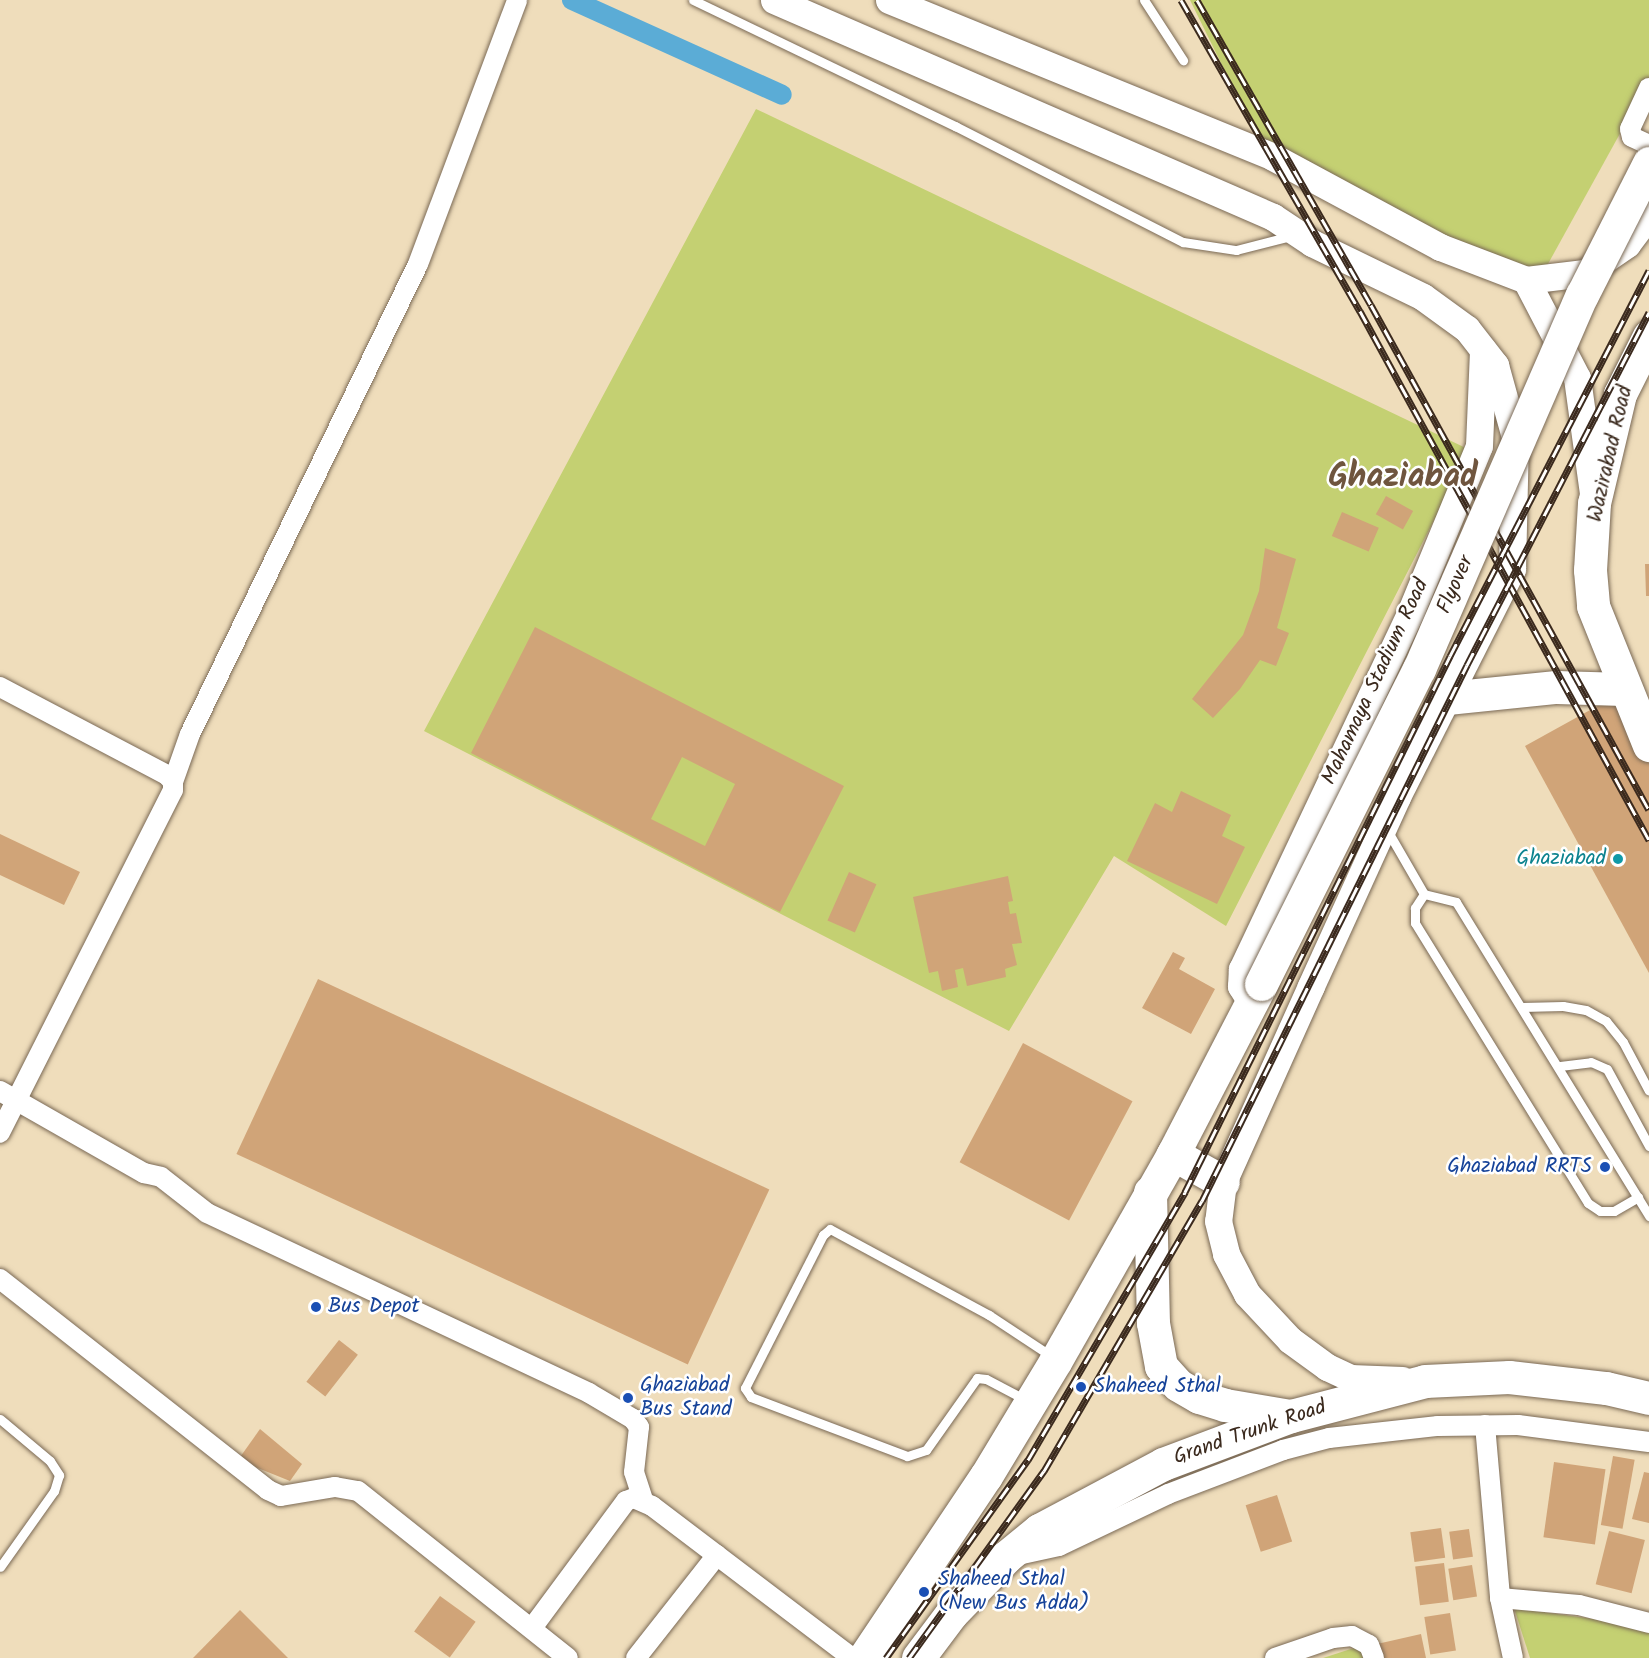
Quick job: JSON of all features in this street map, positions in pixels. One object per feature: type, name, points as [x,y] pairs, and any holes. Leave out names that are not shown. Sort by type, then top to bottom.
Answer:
[{"type":"highway","name":"Flyover","points":[[1256,993],[1419,669],[1582,295],[1649,163]]},
{"type":"highway","name":"Wazirabad Road","points":[[1649,336],[1620,394],[1594,503],[1590,570],[1593,606],[1624,689],[1649,745]]},
{"type":"highway","points":[[1447,698],[1556,687],[1624,689]]},
{"type":"highway","points":[[864,1658],[986,1476],[1056,1360],[1173,1154],[1256,993]]},
{"type":"highway","points":[[1173,1154],[1223,1182]]},
{"type":"highway","points":[[1150,1192],[1153,1323],[1161,1366],[1178,1385],[1199,1397],[1225,1405],[1291,1416]]},
{"type":"highway","name":"Grand Trunk Road","points":[[918,1658],[951,1614],[1006,1557],[1064,1514],[1163,1464],[1291,1416],[1425,1381],[1509,1377],[1648,1394]]},
{"type":"main road","points":[[774,0],[1273,217],[1312,243],[1423,297],[1467,329],[1495,365],[1515,437],[1512,569],[1384,826],[1223,1182],[1218,1221],[1226,1254],[1247,1294],[1290,1340],[1327,1367],[1351,1378],[1425,1381]]},
{"type":"main road","points":[[889,0],[1273,157],[1440,248],[1526,280],[1585,273],[1627,244],[1649,215]]},
{"type":"main road","points":[[1526,280],[1577,378],[1594,503]]},
{"type":"main road","name":"Mahamaya Stadium Road","points":[[1256,993],[1241,986],[1242,969],[1411,611],[1479,446],[1483,349]]},
{"type":"street","points":[[0,1133],[170,799],[173,782],[190,734],[418,264],[517,0]]},
{"type":"street","points":[[1649,88],[1630,129],[1632,137],[1649,145]]},
{"type":"street","points":[[0,687],[173,782]]},
{"type":"street","points":[[0,1091],[144,1173],[161,1177],[207,1213],[589,1393],[633,1419],[639,1427],[634,1472],[643,1500],[852,1658]]},
{"type":"street","points":[[0,1279],[268,1490],[281,1496],[335,1487],[358,1491],[568,1658]]},
{"type":"street","points":[[1485,1425],[1500,1598],[1513,1658]]},
{"type":"street","points":[[1006,1557],[1059,1546],[1168,1494],[1283,1450],[1365,1433],[1485,1425],[1561,1429],[1649,1442]]},
{"type":"street","points":[[532,1628],[626,1501],[643,1500]]},
{"type":"street","points":[[636,1658],[717,1555]]},
{"type":"street","points":[[1500,1598],[1579,1605],[1649,1623]]},
{"type":"street","points":[[1275,1658],[1332,1638],[1352,1636],[1369,1645],[1374,1658]]},
{"type":"lane","points":[[693,0],[956,126],[1182,242],[1236,250],[1300,233]]},
{"type":"lane","points":[[1144,0],[1183,60]]},
{"type":"lane","points":[[1384,826],[1424,894]]},
{"type":"lane","points":[[1424,894],[1439,895],[1456,902],[1560,1066],[1649,1216]]},
{"type":"lane","points":[[1424,894],[1415,908],[1415,923],[1588,1203],[1600,1211],[1614,1211],[1638,1197]]},
{"type":"lane","points":[[1522,1007],[1563,1006],[1586,1011],[1606,1021],[1623,1042],[1649,1091]]},
{"type":"lane","points":[[1560,1066],[1591,1062],[1607,1069],[1649,1146]]},
{"type":"lane","points":[[1030,1403],[987,1379],[977,1378],[926,1450],[908,1456],[751,1397],[745,1388],[823,1235],[830,1229],[988,1315],[1056,1360]]},
{"type":"lane","points":[[0,1419],[50,1461],[58,1475],[54,1491],[0,1567]]},
{"type":"green space","points":[[1190,0],[1649,0],[1649,81],[1543,273],[1275,173]]},
{"type":"green space","points":[[756,109],[1470,450],[1226,926],[1114,856],[1009,1031],[424,731]]},
{"type":"green space","points":[[1514,1608],[1630,1624],[1649,1632],[1649,1658],[1530,1658]]},
{"type":"green space","points":[[1360,1646],[1365,1658],[1323,1658]]},
{"type":"building","points":[[1386,496],[1413,511],[1403,529],[1376,514]]},
{"type":"building","points":[[1342,512],[1379,528],[1369,552],[1332,536]]},
{"type":"building","points":[[1265,548],[1296,559],[1277,628],[1289,633],[1276,666],[1260,660],[1240,689],[1213,718],[1192,699],[1243,635],[1259,591]]},
{"type":"building","points":[[1645,564],[1649,564],[1649,596],[1646,596]]},
{"type":"building","points":[[535,627],[844,786],[780,912],[471,753]],"holes":[[[682,757],[735,784],[705,846],[651,819]]]},
{"type":"building","name":"Ghaziabad","points":[[1639,683],[1649,702],[1649,973],[1525,746]]},
{"type":"building","points":[[1181,791],[1231,815],[1222,836],[1245,847],[1217,904],[1127,861],[1155,803],[1172,812]]},
{"type":"building","points":[[0,834],[80,872],[64,905],[0,875]]},
{"type":"building","points":[[849,872],[876,884],[855,933],[827,920]]},
{"type":"building","points":[[1008,876],[1013,901],[1008,902],[1010,914],[1016,913],[1022,943],[1012,944],[1017,965],[1005,969],[1006,977],[967,986],[963,968],[955,970],[958,987],[942,991],[938,971],[929,973],[913,897]]},
{"type":"building","points":[[1173,952],[1185,958],[1179,969],[1215,989],[1191,1034],[1142,1008]]},
{"type":"building","points":[[318,979],[769,1189],[688,1364],[236,1154]]},
{"type":"building","points":[[1023,1043],[1132,1101],[1069,1220],[960,1162]]},
{"type":"building","points":[[339,1340],[358,1355],[325,1397],[306,1382]]},
{"type":"building","points":[[260,1429],[302,1464],[290,1481],[238,1460]]},
{"type":"building","points":[[1613,1456],[1635,1460],[1623,1529],[1601,1525]]},
{"type":"building","points":[[1554,1462],[1605,1469],[1595,1544],[1543,1537]]},
{"type":"building","points":[[1644,1472],[1649,1473],[1649,1523],[1632,1519]]},
{"type":"building","points":[[1277,1495],[1292,1542],[1261,1552],[1246,1505]]},
{"type":"building","points":[[1441,1528],[1445,1558],[1414,1562],[1410,1532]]},
{"type":"building","points":[[1469,1529],[1473,1557],[1453,1560],[1449,1532]]},
{"type":"building","points":[[1609,1531],[1645,1540],[1632,1593],[1596,1584]]},
{"type":"building","points":[[1444,1563],[1449,1602],[1420,1605],[1415,1567]]},
{"type":"building","points":[[1472,1565],[1477,1597],[1453,1600],[1448,1569]]},
{"type":"building","points":[[440,1596],[476,1622],[450,1657],[414,1632]]},
{"type":"building","points":[[240,1610],[288,1658],[193,1658]]},
{"type":"building","points":[[1450,1613],[1456,1651],[1430,1655],[1424,1617]]},
{"type":"building","points":[[1421,1634],[1426,1658],[1380,1658],[1377,1644]]},
{"type":"waterway","points":[[572,0],[782,95]]},
{"type":"railway","points":[[1181,0],[1360,311],[1649,840]]},
{"type":"railway","points":[[1197,0],[1371,305],[1649,810]]},
{"type":"railway","points":[[886,1658],[1028,1460],[1185,1192],[1450,656],[1649,270]]},
{"type":"railway","points":[[909,1658],[1044,1471],[1202,1201],[1467,665],[1649,312]]},
{"type":"place","name":"Ghaziabad","points":[[1618,859]]},
{"type":"place","name":"Ghaziabad RRTS","points":[[1605,1167]]},
{"type":"place","name":"Bus Depot","points":[[316,1307]]},
{"type":"place","name":"Shaheed Sthal","points":[[1081,1387]]},
{"type":"place","name":"Ghaziabad Bus Stand","points":[[628,1398]]},
{"type":"place","name":"Shaheed Sthal (New Bus Adda)","points":[[924,1592]]},
{"type":"district","name":"Ghaziabad","points":[[1403,478]]}]
